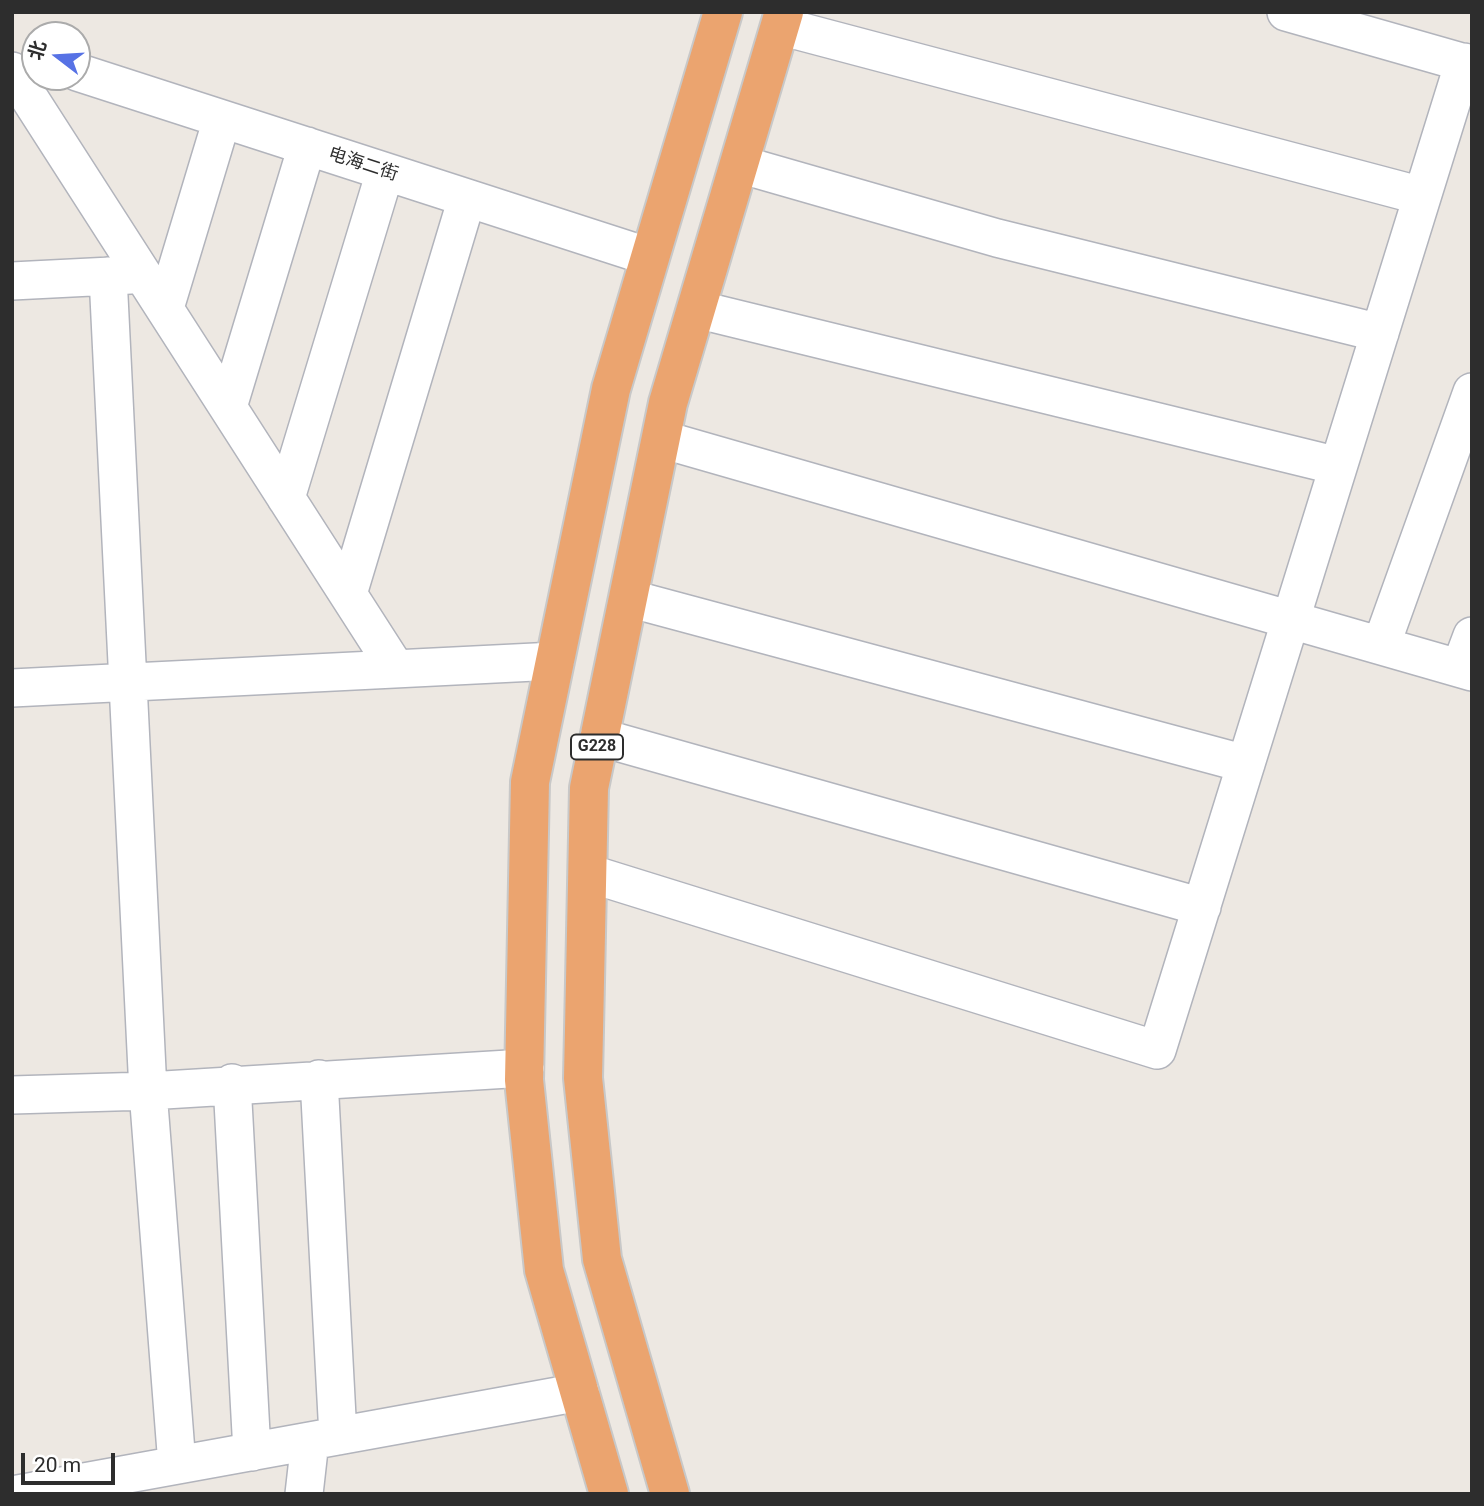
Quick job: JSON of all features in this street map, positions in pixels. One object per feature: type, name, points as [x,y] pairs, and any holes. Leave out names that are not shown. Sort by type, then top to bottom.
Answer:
[{"type":"highway","points":[[609,1494],[544,1270],[525,1068],[530,782],[611,389],[723,12]]},
{"type":"highway","name":"G228","points":[[670,1494],[602,1259],[583,1078],[589,788],[661,439],[696,309],[782,19]]},
{"type":"highway","points":[[531,1141],[588,1131]]},
{"type":"street","points":[[588,873],[1157,1050],[1422,196],[1468,63],[1286,12]]},
{"type":"street","points":[[782,19],[1422,196]]},
{"type":"street","points":[[12,71],[126,275],[165,309],[396,669]]},
{"type":"street","name":"电海二街","points":[[91,77],[650,257]]},
{"type":"street","points":[[165,309],[222,119]]},
{"type":"street","points":[[228,407],[307,146]]},
{"type":"street","points":[[738,164],[998,237],[1380,333]]},
{"type":"street","points":[[286,498],[384,172]]},
{"type":"street","points":[[348,594],[467,198]]},
{"type":"street","points":[[12,281],[126,275]]},
{"type":"street","points":[[126,275],[129,682],[148,1091],[177,1465]]},
{"type":"street","points":[[696,309],[1338,466]]},
{"type":"street","points":[[1382,643],[1472,392]]},
{"type":"street","points":[[661,439],[1382,643],[1468,658]]},
{"type":"street","points":[[628,598],[1246,764]]},
{"type":"street","points":[[12,688],[555,661]]},
{"type":"street","points":[[599,737],[1202,907]]},
{"type":"street","points":[[12,1095],[148,1091],[232,1083],[525,1068]]},
{"type":"street","points":[[304,1494],[324,1438],[319,1079]]},
{"type":"street","points":[[232,1083],[252,1452]]},
{"type":"street","points":[[18,1494],[579,1392]]}]
